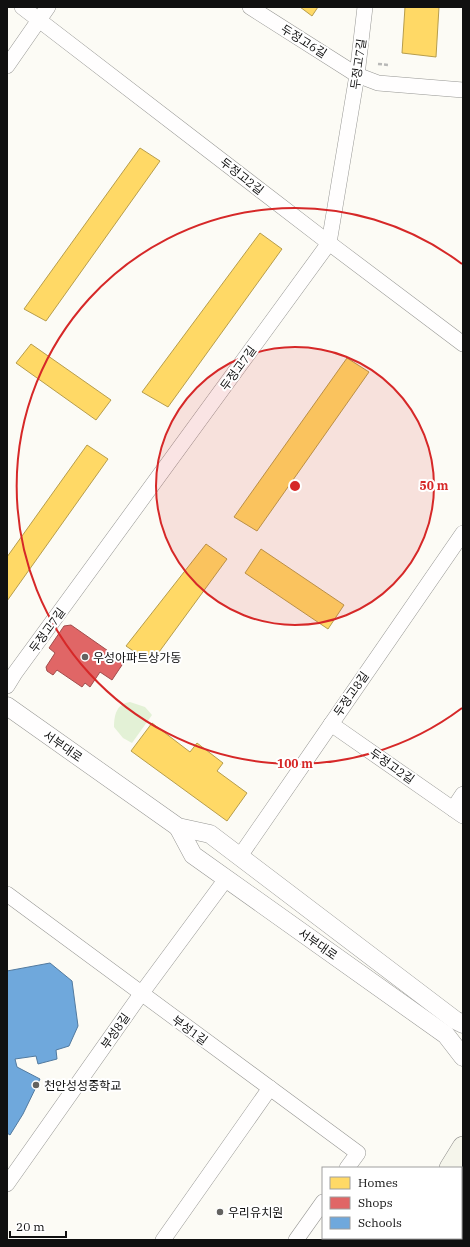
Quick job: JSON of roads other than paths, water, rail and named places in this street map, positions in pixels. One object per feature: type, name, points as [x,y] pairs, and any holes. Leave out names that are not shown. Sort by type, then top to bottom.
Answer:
[{"type":"main road","points":[[451,1167],[463,1147]]},
{"type":"street","name":"두정고2길","points":[[22,7],[463,344]]},
{"type":"street","points":[[7,66],[48,7]]},
{"type":"street","name":"두정고6길","points":[[250,7],[357,75],[378,83],[463,90]]},
{"type":"street","name":"두정고7길","points":[[7,686],[329,243],[357,75],[365,7]]},
{"type":"street","name":"두정고8길","points":[[240,856],[463,532]]},
{"type":"street","name":"서부대로","points":[[7,706],[178,827],[210,834],[455,1020],[463,1024]]},
{"type":"street","name":"두정고2길","points":[[331,724],[458,813],[463,794]]},
{"type":"street","name":"서부대로","points":[[178,827],[193,855],[446,1035],[463,1057]]},
{"type":"street","name":"부성8길","points":[[7,1184],[141,994],[226,879]]},
{"type":"street","name":"부성1길","points":[[7,894],[358,1153],[348,1167]]},
{"type":"street","points":[[163,1240],[270,1088]]},
{"type":"street","points":[[296,1240],[322,1203]]},
{"type":"place","name":"우성아파트상가동","points":[[85,657]]},
{"type":"place","name":"천안성성중학교","points":[[36,1085]]},
{"type":"place","name":"우리유치원","points":[[220,1212]]}]
